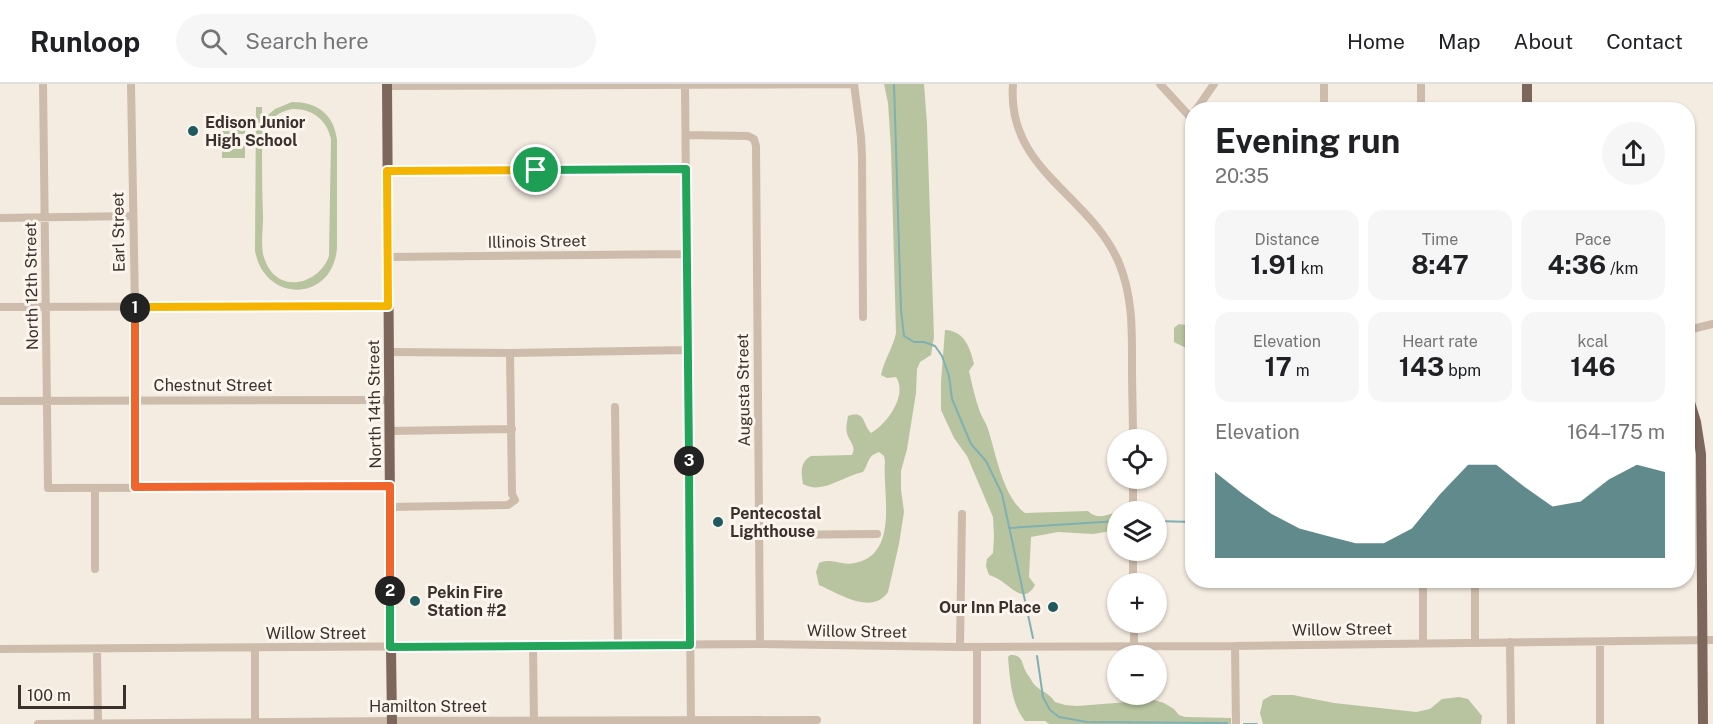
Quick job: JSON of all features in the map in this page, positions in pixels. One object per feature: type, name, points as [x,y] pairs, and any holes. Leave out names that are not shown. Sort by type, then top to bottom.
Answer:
[{"type":"main road","points":[[1527,84],[1527,102]]},
{"type":"main road","name":"North 14th Street","points":[[387,85],[392,722]]},
{"type":"main road","points":[[1695,419],[1701,454],[1708,640],[1703,724]]},
{"type":"street","name":"North 12th Street","points":[[43,84],[48,488],[95,488]]},
{"type":"street","name":"Earl Street","points":[[131,84],[135,487]]},
{"type":"street","points":[[387,85],[854,84],[862,156],[863,317]]},
{"type":"street","points":[[1013,84],[1015,117],[1021,138],[1029,152],[1100,231],[1115,255],[1124,279],[1132,318],[1133,429]]},
{"type":"street","points":[[1160,84],[1185,107]]},
{"type":"street","points":[[1201,102],[1214,84]]},
{"type":"street","points":[[1324,84],[1324,102]]},
{"type":"street","points":[[1420,84],[1421,102]]},
{"type":"street","points":[[685,85],[691,722]]},
{"type":"street","name":"Augusta Street","points":[[686,135],[752,136],[756,146],[760,644]]},
{"type":"street","points":[[387,171],[686,169]]},
{"type":"street","points":[[0,218],[133,216]]},
{"type":"street","name":"Illinois Street","points":[[387,257],[687,254]]},
{"type":"street","points":[[0,307],[388,306]]},
{"type":"street","points":[[1695,328],[1713,324]]},
{"type":"street","points":[[389,352],[688,350]]},
{"type":"street","points":[[390,507],[508,505],[515,500],[512,494],[510,352]]},
{"type":"street","name":"Chestnut Street","points":[[0,401],[389,400]]},
{"type":"street","points":[[615,407],[618,645]]},
{"type":"street","points":[[390,431],[512,429]]},
{"type":"street","points":[[95,569],[95,488],[390,486]]},
{"type":"street","points":[[960,647],[962,514]]},
{"type":"street","points":[[759,535],[877,534]]},
{"type":"street","points":[[1423,588],[1423,643]]},
{"type":"street","points":[[1475,588],[1476,643]]},
{"type":"street","name":"Willow Street","points":[[1167,646],[1708,640]]},
{"type":"street","points":[[1510,642],[1511,724]]},
{"type":"street","points":[[1600,642],[1600,724]]},
{"type":"street","name":"Willow Street","points":[[0,649],[760,644],[1107,646]]},
{"type":"street","points":[[533,646],[534,722]]},
{"type":"street","points":[[1235,646],[1236,724]]},
{"type":"street","points":[[976,647],[977,724]]},
{"type":"street","points":[[255,648],[255,723]]},
{"type":"street","points":[[97,649],[98,724]]},
{"type":"street","name":"Hamilton Street","points":[[38,724],[817,720]]},
{"type":"green space","points":[[884,84],[924,84],[934,337],[931,355],[920,362],[917,369],[916,393],[901,471],[904,512],[888,592],[881,599],[864,602],[845,597],[819,585],[816,572],[819,563],[824,561],[855,563],[869,557],[878,548],[886,520],[884,456],[879,452],[875,454],[870,458],[863,472],[825,486],[810,487],[803,484],[802,472],[805,461],[811,456],[852,455],[853,447],[846,426],[848,416],[861,416],[871,433],[889,416],[898,400],[899,384],[896,377],[887,378],[881,375],[896,333],[891,149],[888,103]]},
{"type":"green space","points":[[292,102],[316,107],[323,111],[332,123],[337,140],[337,248],[333,266],[324,279],[312,287],[298,290],[284,288],[271,280],[261,268],[255,251],[256,107],[262,107],[262,120],[275,109]],"holes":[[[299,109],[318,116],[326,126],[331,139],[329,256],[318,272],[310,278],[292,282],[275,275],[268,267],[263,254],[262,138],[266,127],[277,115],[286,110]]]},
{"type":"green space","points":[[222,118],[245,118],[245,134],[222,134]]},
{"type":"green space","points":[[222,138],[245,138],[245,158],[222,158]]},
{"type":"green space","points":[[1179,324],[1185,325],[1185,348],[1174,342],[1174,328]]},
{"type":"green space","points":[[945,330],[952,331],[962,337],[968,346],[974,364],[969,371],[980,412],[988,429],[1006,486],[1017,506],[1025,513],[1088,511],[1097,516],[1107,515],[1107,532],[1093,534],[1058,532],[1031,537],[1029,577],[1035,585],[1026,594],[1017,592],[989,575],[986,566],[987,559],[993,553],[993,517],[967,456],[954,438],[941,410]]},
{"type":"green space","points":[[1014,655],[1019,657],[1033,683],[1055,702],[1077,706],[1107,704],[1167,705],[1185,717],[1231,718],[1231,724],[1049,724],[1045,721],[1025,721],[1020,714],[1012,691],[1008,657]]},
{"type":"green space","points":[[1272,695],[1293,695],[1334,703],[1416,712],[1430,709],[1442,699],[1459,697],[1468,699],[1482,716],[1481,724],[1263,724],[1260,713],[1263,700]]},
{"type":"waterway","points":[[894,84],[901,310],[904,336],[914,342],[924,342],[935,346],[942,356],[949,376],[952,399],[971,444],[986,461],[1002,494],[1033,638]]},
{"type":"waterway","points":[[1167,521],[1185,522]]},
{"type":"waterway","points":[[1009,528],[1107,522]]},
{"type":"waterway","points":[[1037,656],[1043,697],[1050,710],[1059,717],[1087,722],[1227,723]]},
{"type":"waterway","points":[[1244,724],[1257,724]]},
{"type":"place","name":"Edison Junior High School","points":[[193,131]]},
{"type":"place","name":"Pentecostal Lighthouse","points":[[718,522]]},
{"type":"place","name":"Pekin Fire Station #2","points":[[415,601]]},
{"type":"place","name":"Our Inn Place","points":[[1053,607]]},
{"type":"route","points":[[686,169],[690,645],[390,647],[390,486],[135,487],[135,307],[388,306],[387,171],[536,170],[686,169]]}]
